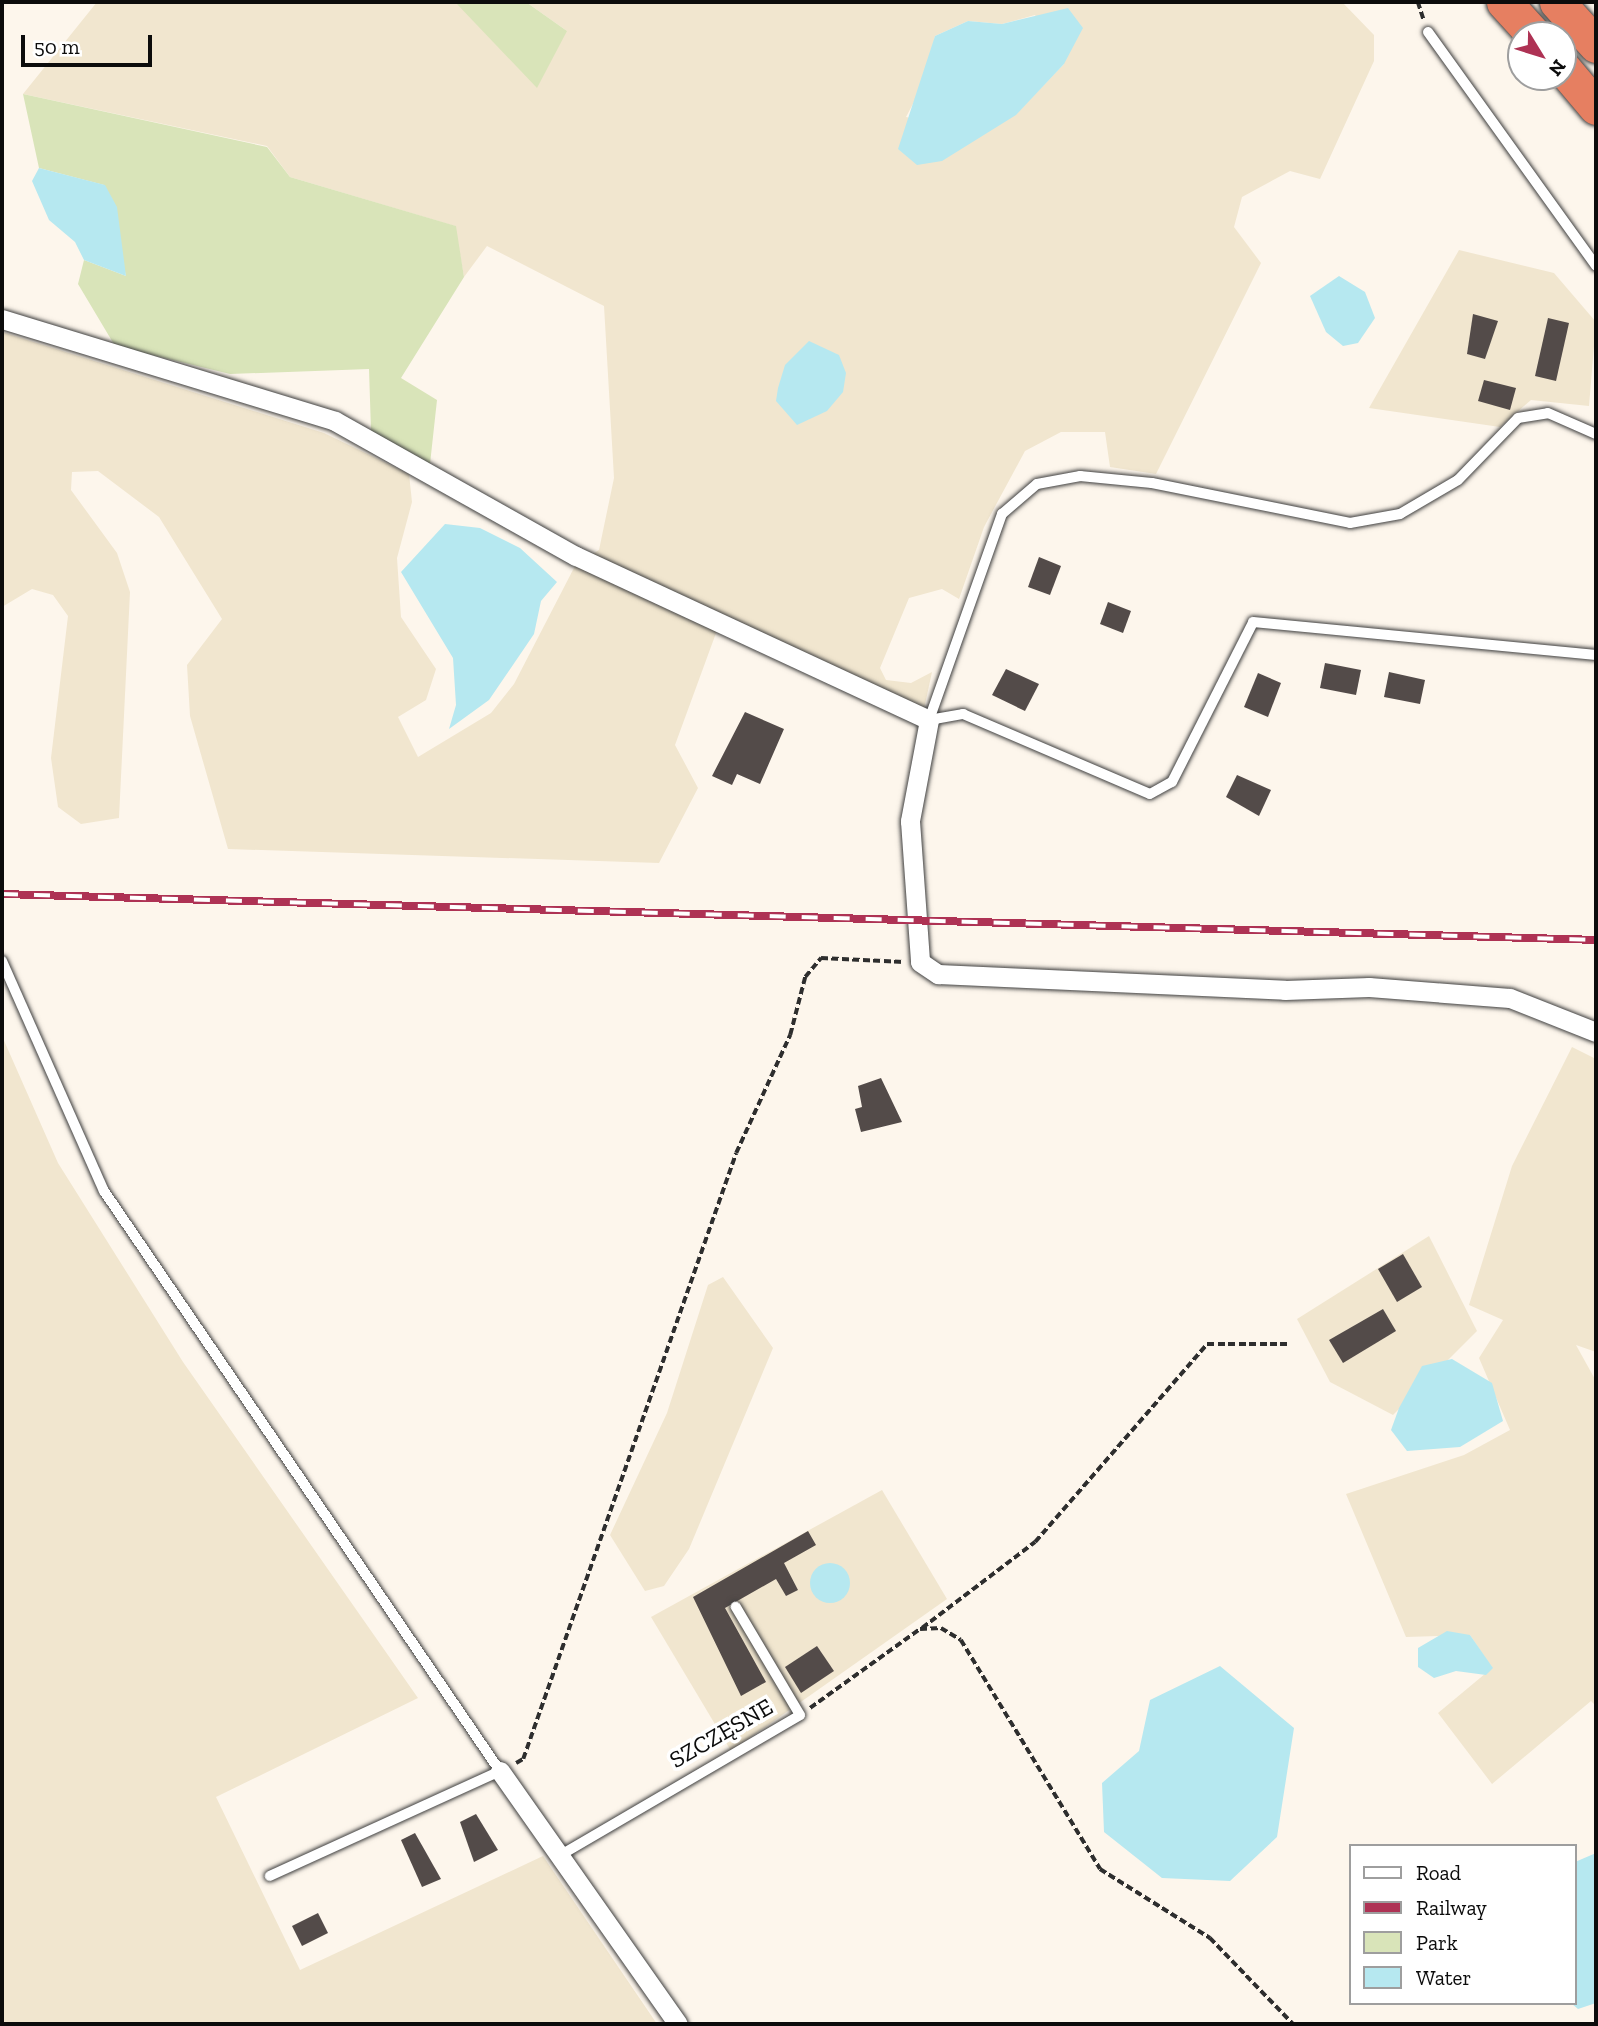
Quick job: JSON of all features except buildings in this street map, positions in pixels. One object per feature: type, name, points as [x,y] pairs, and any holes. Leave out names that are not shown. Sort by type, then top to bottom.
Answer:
[{"type":"highway","points":[[1557,2],[1596,45]]},
{"type":"highway","points":[[1577,85],[1596,107]]},
{"type":"street","points":[[2,318],[335,421],[576,556],[929,720],[909,821],[920,962],[938,974],[1285,990],[1369,987],[1510,998],[1596,1032]]},
{"type":"street","points":[[500,1770],[678,2024]]},
{"type":"lane","points":[[1428,32],[1596,266]]},
{"type":"lane","points":[[1596,434],[1548,413],[1518,418],[1458,480],[1400,514],[1350,523],[1152,483],[1080,476],[1037,484],[1002,514],[929,720],[963,715],[1150,794],[1172,782],[1253,622],[1596,655]]},
{"type":"lane","points":[[2,961],[104,1191],[500,1770],[270,1876]]},
{"type":"lane","name":"SZCZĘSNE","points":[[558,1856],[800,1715],[736,1607]]},
{"type":"path","points":[[1418,2],[1428,32]]},
{"type":"path","points":[[500,1770],[523,1759],[736,1153],[790,1035],[805,977],[821,958],[920,962]]},
{"type":"path","points":[[800,1715],[1035,1542],[1207,1344],[1287,1344]]},
{"type":"path","points":[[920,1629],[941,1628],[961,1640],[1100,1869],[1210,1938],[1293,2024]]},
{"type":"shaded area","points":[[97,2],[455,2],[567,31],[526,2],[1342,2],[1374,35],[1374,61],[1320,179],[1290,171],[1242,197],[1234,227],[1261,263],[1156,474],[1110,467],[1105,432],[1061,432],[1025,451],[984,527],[959,599],[942,589],[909,598],[880,668],[886,680],[911,683],[932,672],[924,709],[723,614],[675,745],[698,788],[659,863],[228,849],[190,716],[187,665],[222,619],[159,517],[98,471],[72,472],[71,490],[117,553],[130,592],[119,818],[81,824],[58,807],[51,758],[68,616],[53,595],[32,589],[2,607],[2,332],[324,433],[409,474],[412,502],[397,558],[401,617],[436,669],[426,700],[398,717],[418,757],[491,713],[514,684],[576,564],[599,550],[614,478],[604,306],[487,246],[464,277],[455,226],[290,177],[267,146],[23,94]],"holes":[[[1035,15],[1064,64],[1016,114],[982,134],[906,117],[925,81],[935,36],[968,21],[1002,24]]]},
{"type":"shaded area","points":[[1459,250],[1554,273],[1596,322],[1589,406],[1531,400],[1500,427],[1369,408]]},
{"type":"shaded area","points":[[2,1036],[58,1163],[183,1362],[418,1698],[216,1797],[300,1970],[543,1856],[657,2024],[2,2024]]},
{"type":"shaded area","points":[[1572,1047],[1596,1059],[1596,1352],[1576,1345],[1596,1381],[1596,1706],[1591,1701],[1492,1784],[1438,1713],[1492,1668],[1470,1635],[1406,1637],[1346,1494],[1464,1455],[1510,1430],[1479,1358],[1503,1320],[1469,1305],[1512,1166]]},
{"type":"shaded area","points":[[1429,1236],[1477,1331],[1393,1415],[1330,1382],[1297,1319]]},
{"type":"shaded area","points":[[723,1277],[773,1348],[689,1549],[664,1586],[645,1591],[610,1535],[667,1413],[708,1285]]},
{"type":"shaded area","points":[[882,1490],[947,1599],[731,1751],[651,1617]]},
{"type":"green space","points":[[455,2],[526,2],[567,31],[537,88]]},
{"type":"green space","points":[[23,94],[267,147],[290,177],[456,226],[464,277],[401,378],[437,400],[430,464],[371,431],[369,369],[230,374],[115,346],[78,284],[84,260],[126,276],[104,185],[39,168]]},
{"type":"water","points":[[1068,8],[1083,28],[1064,64],[1016,115],[942,161],[917,165],[898,149],[935,36],[968,21],[1002,24]]},
{"type":"water","points":[[39,168],[105,185],[117,207],[126,276],[84,260],[75,242],[49,220],[32,181]]},
{"type":"water","points":[[1339,276],[1365,292],[1375,318],[1358,343],[1343,346],[1326,332],[1310,296]]},
{"type":"water","points":[[809,341],[839,355],[846,373],[843,392],[827,411],[797,425],[776,401],[785,365]]},
{"type":"water","points":[[445,524],[480,528],[520,548],[557,582],[541,601],[534,634],[489,700],[449,729],[456,705],[453,658],[401,572]]},
{"type":"water","points":[[1452,1359],[1492,1383],[1503,1421],[1460,1447],[1407,1451],[1391,1430],[1399,1408],[1422,1366]]},
{"type":"water","points":[[830,1563],[838,1564],[844,1569],[849,1575],[849,1591],[844,1597],[838,1602],[830,1603],[822,1602],[816,1597],[811,1591],[810,1583],[811,1575],[816,1569],[822,1564]]},
{"type":"water","points":[[1447,1631],[1470,1635],[1493,1668],[1486,1675],[1456,1671],[1434,1678],[1418,1667],[1418,1648]]},
{"type":"water","points":[[1220,1666],[1294,1728],[1277,1837],[1230,1881],[1162,1878],[1104,1832],[1102,1783],[1139,1751],[1150,1700]]},
{"type":"water","points":[[1596,1853],[1596,2003],[1578,2009],[1573,2005],[1577,2005],[1577,1861]]},
{"type":"railway","points":[[2,894],[1596,940]]}]
